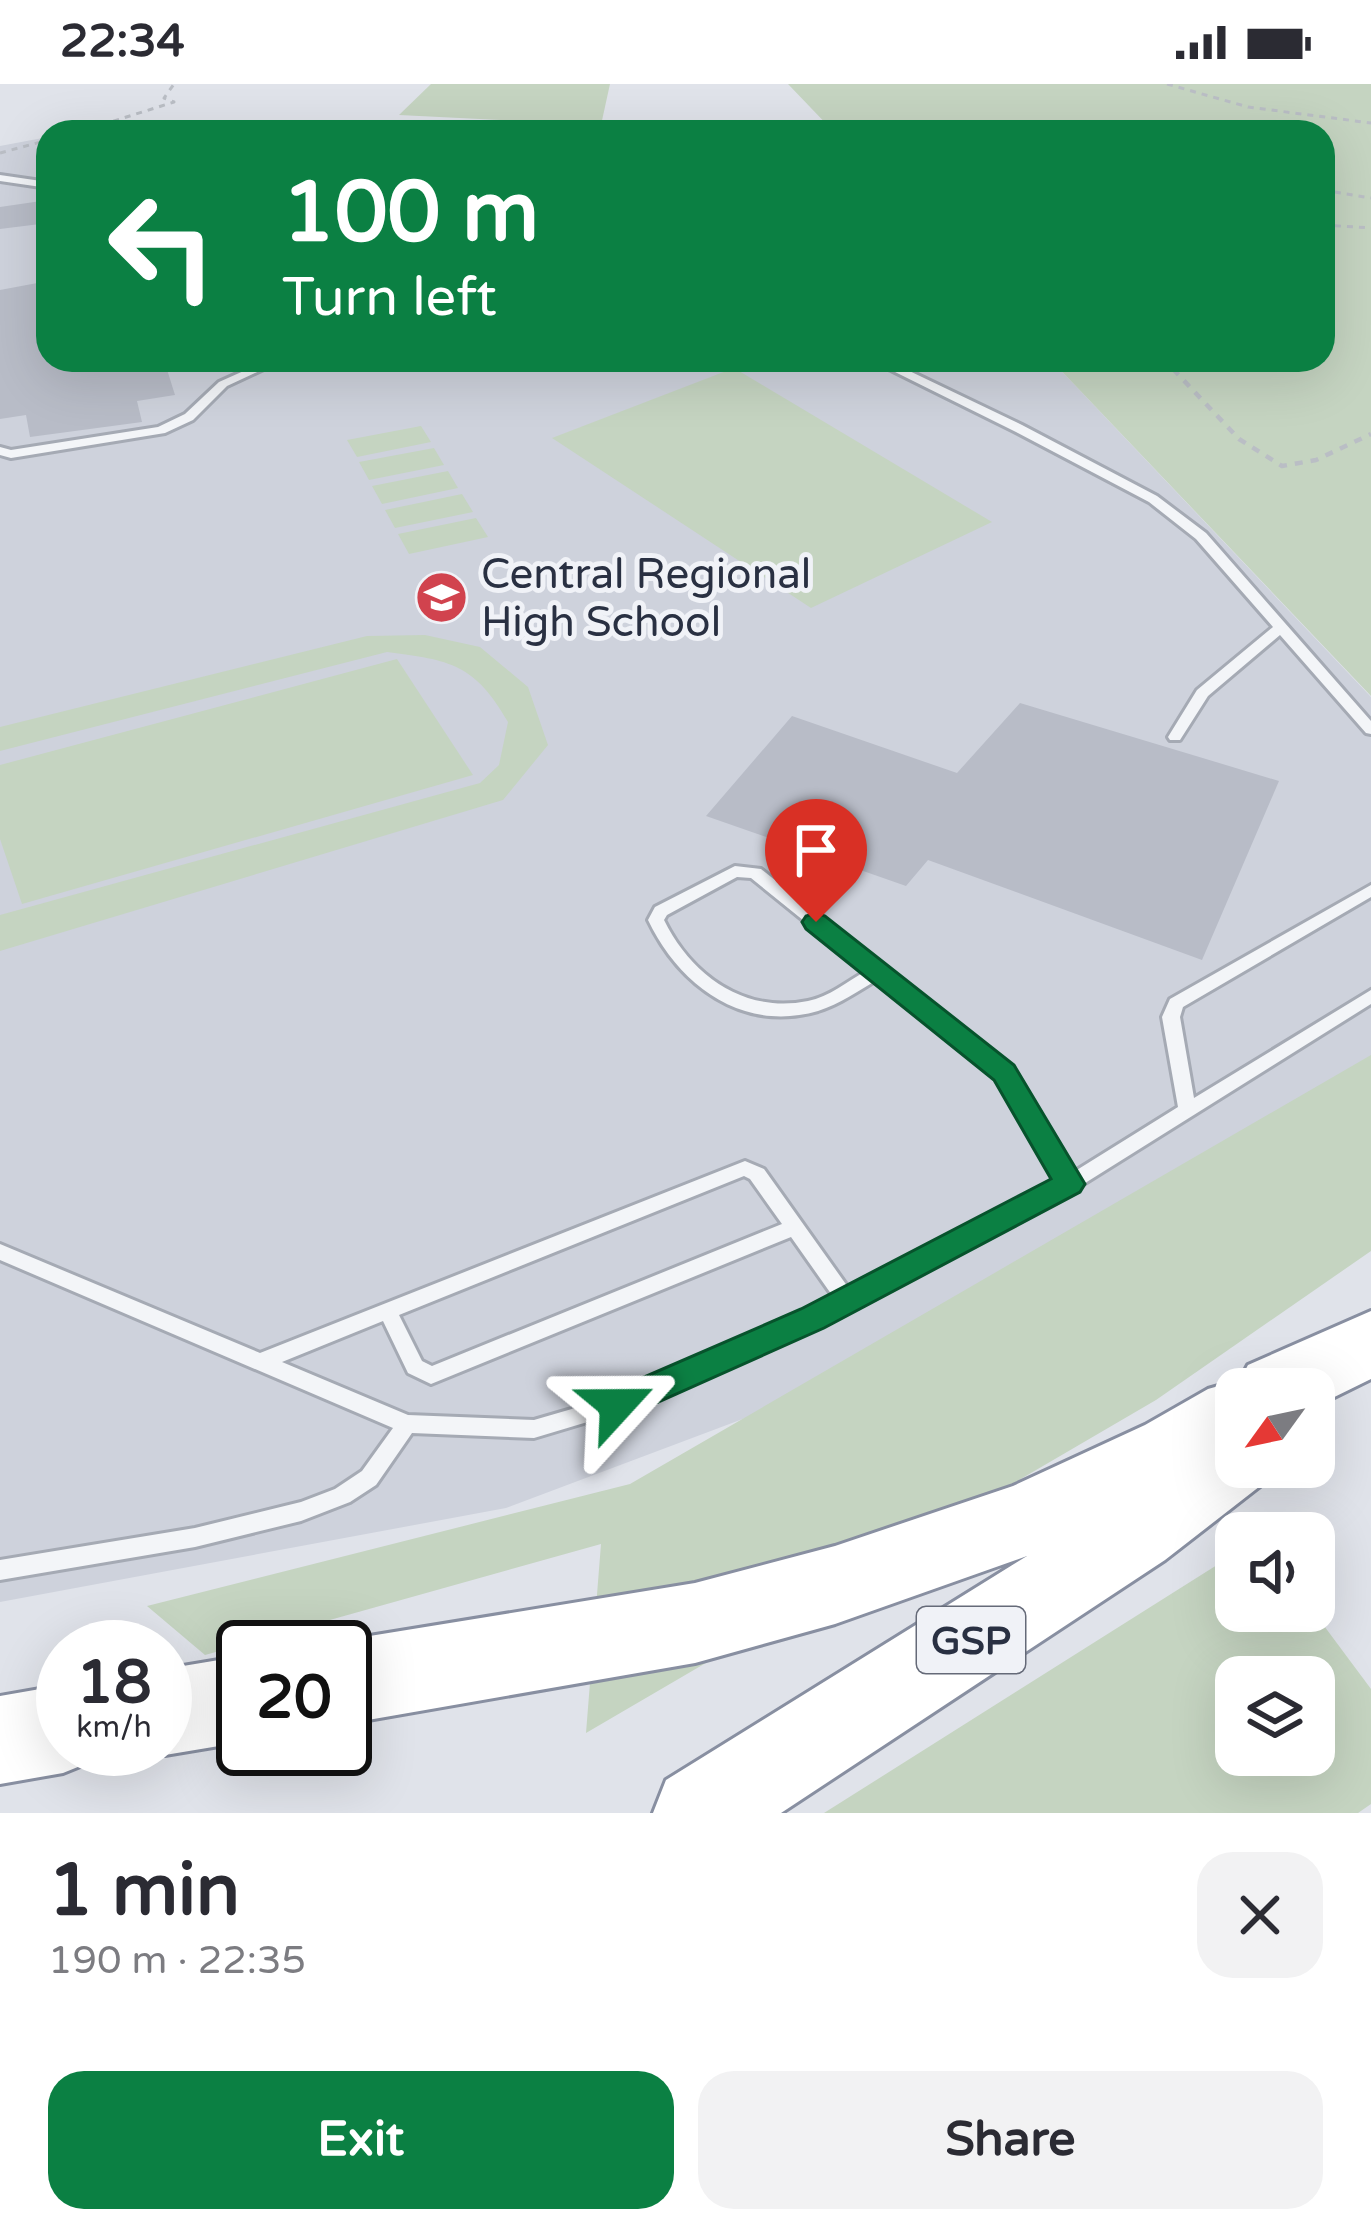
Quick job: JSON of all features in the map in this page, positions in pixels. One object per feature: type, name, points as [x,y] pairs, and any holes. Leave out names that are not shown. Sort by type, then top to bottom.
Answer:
[{"type":"highway","points":[[1318,1368],[1371,1342]]},
{"type":"highway","points":[[1335,1384],[1371,1357]]},
{"type":"highway","points":[[372,1677],[752,1609],[994,1531],[1134,1471],[1215,1425]]},
{"type":"highway","name":"GSP","points":[[699,1813],[1136,1533],[1215,1474]]},
{"type":"highway","points":[[0,1740],[36,1734]]},
{"type":"lane","points":[[0,178],[36,183]]},
{"type":"lane","points":[[0,451],[10,454],[160,430],[190,417],[223,384],[250,372]]},
{"type":"lane","points":[[903,372],[1153,500],[1201,536],[1371,730]]},
{"type":"lane","points":[[1174,737],[1202,693],[1280,627]]},
{"type":"lane","points":[[877,972],[806,1008],[751,1005],[723,996],[688,971],[664,941],[656,920],[662,911],[735,871],[755,873],[1004,1072],[1070,1184]]},
{"type":"lane","points":[[1187,1110],[1172,1017],[1176,1003],[1371,890]]},
{"type":"lane","points":[[0,1252],[407,1424],[534,1429],[617,1405],[847,1301],[1070,1184],[1371,996]]},
{"type":"lane","points":[[262,1361],[737,1169],[757,1174],[847,1301]]},
{"type":"lane","points":[[386,1310],[416,1367],[431,1375],[795,1227]]},
{"type":"lane","points":[[0,1570],[221,1532],[321,1502],[368,1480],[407,1424]]},
{"type":"path","points":[[119,120],[175,103],[164,98],[174,84]]},
{"type":"path","points":[[1167,84],[1248,106],[1371,123]]},
{"type":"path","points":[[0,153],[36,143]]},
{"type":"path","points":[[1335,192],[1371,198]]},
{"type":"path","points":[[1335,226],[1371,228]]},
{"type":"path","points":[[1177,372],[1253,452],[1282,466],[1302,464],[1371,434]]},
{"type":"shaded area","points":[[36,139],[36,372],[1062,372],[1371,697],[1371,1083],[836,1384],[506,1508],[0,1602],[0,146]]},
{"type":"green space","points":[[431,84],[610,84],[602,120],[399,115]]},
{"type":"green space","points":[[788,84],[1371,84],[1371,696],[1062,372],[1335,372],[1335,120],[822,120]]},
{"type":"green space","points":[[724,372],[741,372],[992,522],[811,608],[552,438]]},
{"type":"green space","points":[[421,426],[431,442],[357,457],[347,440]]},
{"type":"green space","points":[[434,448],[444,465],[369,480],[359,462]]},
{"type":"green space","points":[[448,471],[458,488],[382,504],[372,486]]},
{"type":"green space","points":[[462,494],[473,512],[395,528],[385,510]]},
{"type":"green space","points":[[476,518],[488,537],[409,554],[398,534]]},
{"type":"green space","points":[[425,635],[480,647],[528,687],[548,745],[503,800],[0,951],[0,915],[480,783],[499,765],[508,722],[484,688],[459,668],[387,652],[0,751],[0,727],[367,636]]},
{"type":"green space","points":[[397,659],[473,775],[22,904],[0,839],[0,765]]},
{"type":"green space","points":[[1371,1055],[1371,1251],[1156,1400],[586,1733],[601,1544],[330,1620],[216,1620],[216,1652],[205,1655],[192,1644],[192,1620],[164,1620],[147,1606],[630,1484]]},
{"type":"green space","points":[[1215,1566],[1215,1632],[1329,1632],[1371,1689],[1371,1804],[1358,1813],[824,1813]]},
{"type":"building","points":[[36,202],[36,224],[0,229],[0,207]]},
{"type":"building","points":[[36,283],[36,372],[168,372],[175,395],[137,401],[142,422],[30,437],[26,415],[0,419],[0,290]]},
{"type":"building","points":[[1020,703],[1279,781],[1202,960],[928,860],[906,886],[706,816],[792,716],[957,773]]},
{"type":"place","name":"Central Regional High School","points":[[442,597]]},
{"type":"route","points":[[617,1405],[812,1318],[1070,1184],[1004,1072],[816,922]]}]
